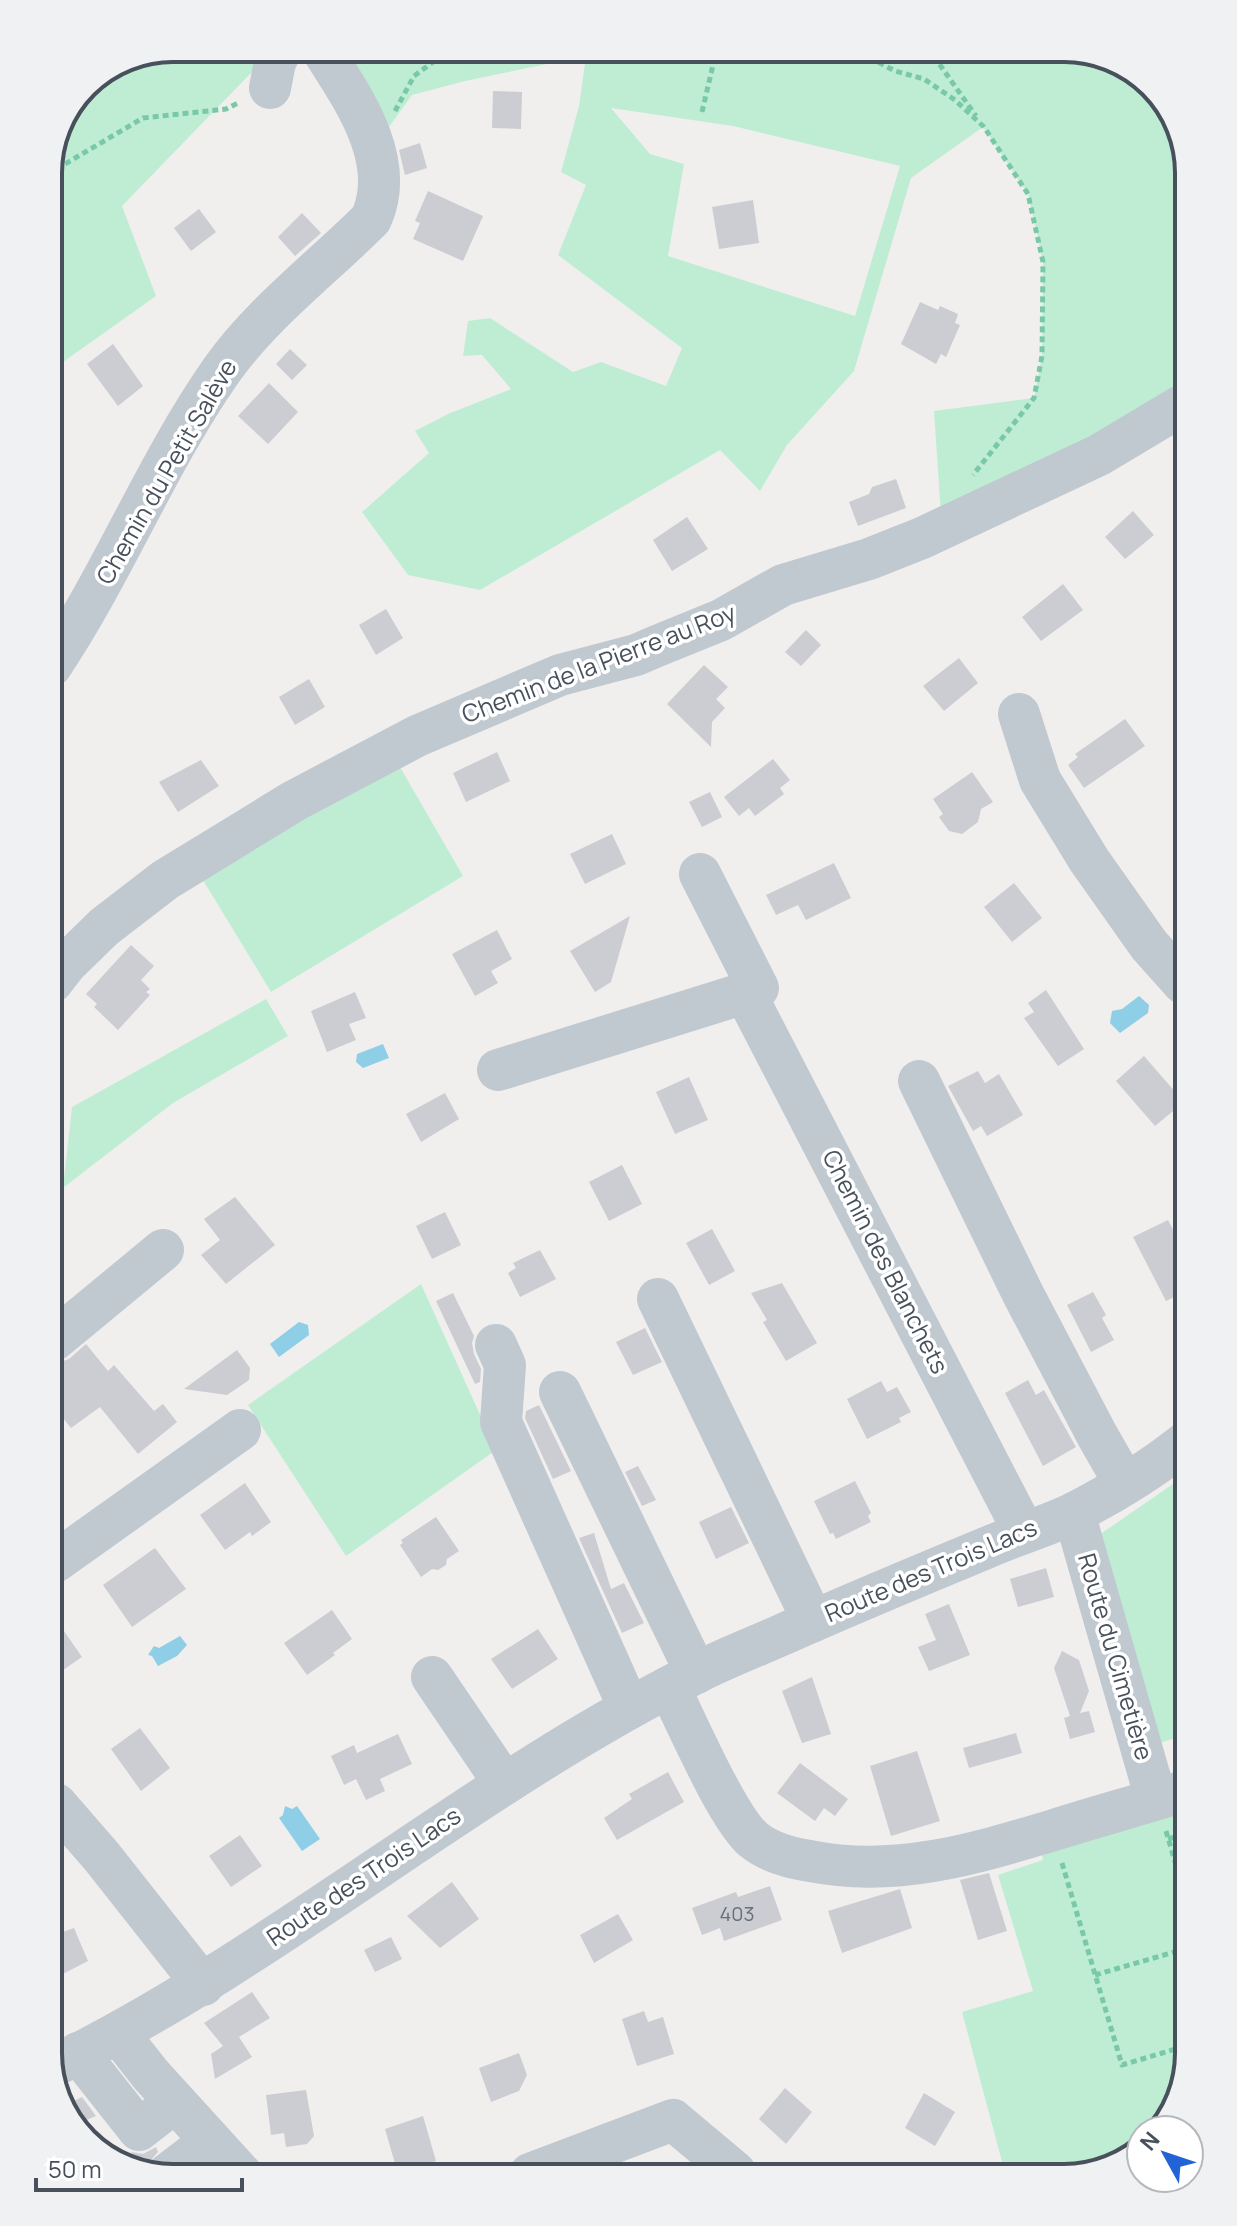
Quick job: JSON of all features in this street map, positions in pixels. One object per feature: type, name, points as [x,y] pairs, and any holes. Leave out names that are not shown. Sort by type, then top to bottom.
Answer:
[{"type":"street","points":[[270,88],[270,77],[276,62]]},
{"type":"street","name":"Chemin du Petit Salève","points":[[62,650],[81,621],[220,372],[274,312],[371,219],[378,203],[379,180],[374,151],[367,125],[330,62]]},
{"type":"street","name":"Chemin de la Pierre au Roy","points":[[62,969],[104,927],[165,880],[294,801],[417,736],[560,675],[636,655],[721,620],[783,585],[869,559],[922,538],[1099,455],[1175,410]]},
{"type":"street","points":[[1019,714],[1040,780],[1089,860],[1149,945],[1175,974]]},
{"type":"street","name":"Chemin des Blanchets","points":[[700,874],[758,988],[745,993],[1024,1532]]},
{"type":"street","points":[[498,1070],[745,993]]},
{"type":"street","points":[[919,1081],[1023,1294],[1125,1484]]},
{"type":"street","points":[[62,1333],[163,1250]]},
{"type":"street","points":[[658,1299],[813,1621]]},
{"type":"street","points":[[496,1345],[505,1365],[501,1422],[629,1708]]},
{"type":"street","points":[[560,1392],[682,1680],[714,1776],[743,1827],[756,1842],[776,1852],[826,1864],[868,1867],[932,1862],[1169,1815]]},
{"type":"street","points":[[62,1557],[240,1430]]},
{"type":"street","name":"Route des Trois Lacs","points":[[68,2058],[203,1985],[504,1783],[629,1708],[682,1680],[813,1621],[1074,1513],[1125,1484],[1175,1450]]},
{"type":"street","name":"Route du Cimetière","points":[[1074,1513],[1169,1815]]},
{"type":"street","points":[[432,1677],[504,1783]]},
{"type":"street","points":[[62,1811],[203,1985]]},
{"type":"street","points":[[118,2033],[232,2164]]},
{"type":"street","points":[[68,2058],[139,2130],[175,2102]]},
{"type":"street","points":[[563,2164],[673,2120],[725,2164]]},
{"type":"street","points":[[181,2164],[211,2141]]},
{"type":"path","points":[[374,151],[414,76],[433,62]]},
{"type":"path","points":[[702,112],[714,62]]},
{"type":"path","points":[[878,62],[895,71],[924,79],[955,100],[984,127]]},
{"type":"path","points":[[938,62],[1028,194],[1043,262],[1042,356],[1034,398],[969,480]]},
{"type":"path","points":[[62,166],[143,118],[226,109],[270,88]]},
{"type":"path","points":[[1169,1815],[1175,1844]]},
{"type":"path","points":[[1077,1858],[1062,1863],[1122,2065],[1175,2049]]},
{"type":"path","points":[[1095,1975],[1175,1952]]},
{"type":"green space","points":[[173,62],[257,62],[251,73],[122,206],[156,296],[62,363],[62,166],[73,124],[100,90],[131,70]]},
{"type":"green space","points":[[342,62],[557,62],[465,81],[412,95],[386,131]]},
{"type":"green space","points":[[585,62],[1071,62],[1099,68],[1119,77],[1152,106],[1167,131],[1173,152],[1175,391],[1124,421],[941,516],[934,411],[1034,398],[1042,356],[1043,262],[1028,194],[983,127],[911,178],[854,371],[787,445],[760,491],[720,450],[480,590],[408,575],[362,512],[429,453],[415,431],[511,389],[482,355],[463,356],[468,321],[490,318],[573,372],[601,362],[666,386],[682,348],[558,255],[586,185],[561,172],[579,106]],"holes":[[[611,108],[733,126],[900,166],[855,316],[668,256],[684,164],[650,154]]]},
{"type":"green space","points":[[396,760],[463,876],[271,992],[198,872]]},
{"type":"green space","points":[[266,999],[288,1036],[173,1103],[63,1188],[72,1107]]},
{"type":"green space","points":[[421,1284],[496,1450],[346,1556],[248,1405]]},
{"type":"green space","points":[[1175,1483],[1175,1738],[1160,1743],[1099,1535]]},
{"type":"green space","points":[[1175,1810],[1174,2067],[1164,2102],[1157,2114],[1125,2114],[1125,2145],[1119,2149],[1085,2162],[1003,2164],[962,2012],[1033,1991],[998,1875],[1043,1860],[1040,1848]]},
{"type":"water","points":[[1139,996],[1149,1005],[1148,1013],[1120,1033],[1110,1023],[1112,1011],[1122,1009]]},
{"type":"water","points":[[383,1044],[389,1058],[363,1068],[356,1062],[357,1054]]},
{"type":"water","points":[[299,1322],[308,1325],[309,1335],[279,1357],[270,1344]]},
{"type":"water","points":[[180,1636],[187,1645],[177,1656],[158,1666],[148,1655],[154,1646],[159,1648]]},
{"type":"water","points":[[285,1806],[292,1809],[297,1806],[320,1839],[302,1851],[279,1818]]},
{"type":"building","points":[[493,91],[522,92],[521,129],[492,128]]},
{"type":"building","points":[[420,143],[427,168],[405,175],[399,150]]},
{"type":"building","points":[[428,191],[483,216],[463,261],[413,239],[420,223],[415,221]]},
{"type":"building","points":[[753,200],[759,243],[719,249],[712,207]]},
{"type":"building","points":[[199,209],[216,232],[191,251],[174,228]]},
{"type":"building","points":[[302,213],[321,233],[295,256],[278,237]]},
{"type":"building","points":[[920,302],[958,314],[955,323],[960,325],[946,357],[941,354],[936,364],[901,344]]},
{"type":"building","points":[[113,344],[143,386],[118,406],[87,364]]},
{"type":"building","points":[[290,349],[307,365],[292,380],[276,364]]},
{"type":"building","points":[[269,383],[298,412],[268,444],[238,416]]},
{"type":"building","points":[[896,479],[906,508],[858,526],[849,502],[869,494],[872,487]]},
{"type":"building","points":[[1133,511],[1154,535],[1125,559],[1105,537]]},
{"type":"building","points":[[687,517],[708,549],[672,571],[653,540]]},
{"type":"building","points":[[1063,584],[1083,610],[1041,641],[1022,617]]},
{"type":"building","points":[[386,609],[403,638],[376,655],[359,625]]},
{"type":"building","points":[[806,630],[821,645],[801,666],[785,652]]},
{"type":"building","points":[[959,658],[978,683],[944,711],[923,686]]},
{"type":"building","points":[[704,665],[728,687],[716,699],[725,708],[712,722],[711,747],[667,704]]},
{"type":"building","points":[[309,679],[325,707],[295,725],[279,697]]},
{"type":"building","points":[[1125,719],[1145,746],[1084,788],[1068,765],[1078,757],[1075,754]]},
{"type":"building","points":[[497,752],[510,781],[466,802],[453,773]]},
{"type":"building","points":[[773,759],[790,780],[780,788],[784,794],[755,816],[749,808],[739,816],[724,797]]},
{"type":"building","points":[[201,760],[219,786],[178,812],[159,782]]},
{"type":"building","points":[[972,772],[993,802],[981,809],[978,822],[962,834],[949,831],[939,817],[943,814],[933,799]]},
{"type":"building","points":[[710,792],[722,817],[702,827],[689,802]]},
{"type":"building","points":[[612,834],[626,864],[585,884],[570,854]]},
{"type":"building","points":[[834,863],[851,898],[806,920],[798,905],[776,915],[766,895]]},
{"type":"building","points":[[1014,883],[1042,918],[1012,942],[984,907]]},
{"type":"building","points":[[630,916],[611,982],[595,992],[570,951]]},
{"type":"building","points":[[497,930],[512,959],[491,971],[498,983],[475,996],[452,954]]},
{"type":"building","points":[[131,945],[154,966],[141,980],[150,989],[146,992],[150,995],[118,1030],[94,1007],[97,1004],[86,994]]},
{"type":"building","points":[[1046,990],[1084,1049],[1058,1066],[1024,1018],[1034,1012],[1028,1003]]},
{"type":"building","points":[[355,992],[366,1018],[349,1024],[356,1040],[327,1052],[311,1011]]},
{"type":"building","points":[[1144,1056],[1175,1092],[1175,1109],[1155,1126],[1116,1081]]},
{"type":"building","points":[[978,1071],[985,1083],[999,1074],[1023,1115],[987,1136],[981,1126],[973,1131],[948,1086]]},
{"type":"building","points":[[689,1077],[708,1120],[675,1134],[656,1092]]},
{"type":"building","points":[[445,1093],[459,1119],[421,1142],[406,1114]]},
{"type":"building","points":[[622,1165],[642,1204],[609,1221],[589,1182]]},
{"type":"building","points":[[235,1197],[275,1245],[226,1284],[201,1255],[220,1240],[204,1219]]},
{"type":"building","points":[[445,1212],[461,1245],[432,1259],[416,1226]]},
{"type":"building","points":[[1168,1220],[1175,1233],[1175,1297],[1166,1301],[1133,1237]]},
{"type":"building","points":[[712,1229],[735,1271],[709,1285],[686,1243]]},
{"type":"building","points":[[540,1250],[556,1279],[520,1297],[508,1273],[516,1268],[513,1263]]},
{"type":"building","points":[[782,1283],[817,1343],[786,1361],[763,1322],[767,1320],[751,1293]]},
{"type":"building","points":[[1093,1292],[1106,1315],[1102,1318],[1114,1340],[1091,1352],[1067,1305]]},
{"type":"building","points":[[453,1293],[474,1336],[474,1354],[481,1369],[480,1382],[475,1384],[436,1301]]},
{"type":"building","points":[[645,1328],[662,1362],[633,1375],[616,1342]]},
{"type":"building","points":[[86,1344],[108,1371],[114,1365],[154,1411],[163,1404],[177,1422],[138,1454],[100,1407],[71,1428],[62,1417],[62,1361]]},
{"type":"building","points":[[237,1350],[250,1368],[249,1380],[227,1395],[184,1389]]},
{"type":"building","points":[[1028,1380],[1036,1395],[1044,1390],[1076,1447],[1043,1466],[1005,1393]]},
{"type":"building","points":[[881,1381],[887,1392],[897,1387],[911,1412],[899,1418],[901,1422],[867,1439],[847,1399]]},
{"type":"building","points":[[539,1405],[571,1471],[553,1479],[525,1418],[526,1411]]},
{"type":"building","points":[[638,1466],[656,1500],[642,1506],[625,1472]]},
{"type":"building","points":[[855,1481],[871,1513],[868,1516],[871,1522],[836,1539],[833,1533],[830,1534],[814,1501]]},
{"type":"building","points":[[245,1483],[271,1522],[225,1550],[200,1515]]},
{"type":"building","points":[[731,1507],[749,1543],[716,1559],[699,1522]]},
{"type":"building","points":[[436,1517],[459,1551],[447,1559],[446,1565],[438,1570],[432,1569],[421,1577],[400,1545],[403,1543],[401,1540]]},
{"type":"building","points":[[594,1533],[611,1589],[624,1583],[644,1623],[622,1633],[579,1538]]},
{"type":"building","points":[[155,1548],[186,1589],[132,1627],[103,1585]]},
{"type":"building","points":[[1046,1568],[1054,1597],[1018,1607],[1010,1579]]},
{"type":"building","points":[[949,1604],[970,1655],[929,1671],[918,1647],[936,1640],[925,1614]]},
{"type":"building","points":[[332,1610],[352,1639],[307,1675],[284,1643]]},
{"type":"building","points":[[62,1628],[82,1657],[62,1671]]},
{"type":"building","points":[[538,1629],[558,1659],[512,1689],[491,1659]]},
{"type":"building","points":[[1062,1651],[1079,1660],[1089,1691],[1080,1713],[1089,1711],[1095,1732],[1070,1739],[1064,1718],[1070,1716],[1054,1668]]},
{"type":"building","points":[[812,1677],[831,1734],[802,1743],[782,1691]]},
{"type":"building","points":[[140,1728],[170,1768],[141,1791],[111,1749]]},
{"type":"building","points":[[1016,1733],[1022,1753],[969,1768],[963,1748]]},
{"type":"building","points":[[398,1734],[412,1764],[380,1779],[385,1791],[366,1800],[356,1779],[344,1785],[331,1756],[354,1745],[357,1753]]},
{"type":"building","points":[[917,1751],[940,1821],[891,1836],[870,1766]]},
{"type":"building","points":[[800,1763],[848,1799],[835,1816],[824,1808],[815,1821],[777,1793]]},
{"type":"building","points":[[668,1772],[684,1802],[617,1840],[604,1818],[632,1799],[629,1794]]},
{"type":"building","points":[[240,1835],[262,1866],[231,1887],[209,1856]]},
{"type":"building","points":[[989,1873],[1007,1931],[978,1940],[960,1880]]},
{"type":"building","points":[[452,1882],[479,1919],[440,1948],[407,1916]]},
{"type":"building","points":[[770,1886],[782,1920],[724,1941],[720,1928],[702,1935],[692,1908],[736,1892],[738,1897]]},
{"type":"building","points":[[900,1889],[912,1928],[842,1953],[828,1911]]},
{"type":"building","points":[[618,1914],[633,1940],[594,1963],[580,1935]]},
{"type":"building","points":[[74,1928],[88,1961],[62,1974],[62,1932]]},
{"type":"building","points":[[391,1937],[402,1959],[375,1972],[364,1950]]},
{"type":"building","points":[[252,1992],[270,2018],[239,2037],[252,2057],[215,2079],[211,2054],[223,2046],[204,2023]]},
{"type":"building","points":[[644,2011],[648,2022],[663,2017],[674,2054],[637,2066],[622,2019]]},
{"type":"building","points":[[519,2053],[527,2075],[519,2091],[491,2102],[479,2068]]},
{"type":"building","points":[[785,2088],[812,2112],[786,2144],[759,2119]]},
{"type":"building","points":[[306,2090],[314,2136],[307,2144],[286,2147],[284,2133],[271,2135],[266,2095]]},
{"type":"building","points":[[924,2093],[955,2112],[935,2146],[905,2128]]},
{"type":"building","points":[[82,2097],[96,2116],[85,2120],[73,2101]]},
{"type":"building","points":[[423,2116],[436,2161],[395,2164],[385,2129]]},
{"type":"building","points":[[156,2147],[158,2152],[150,2161],[133,2156],[131,2152],[143,2154]]}]
